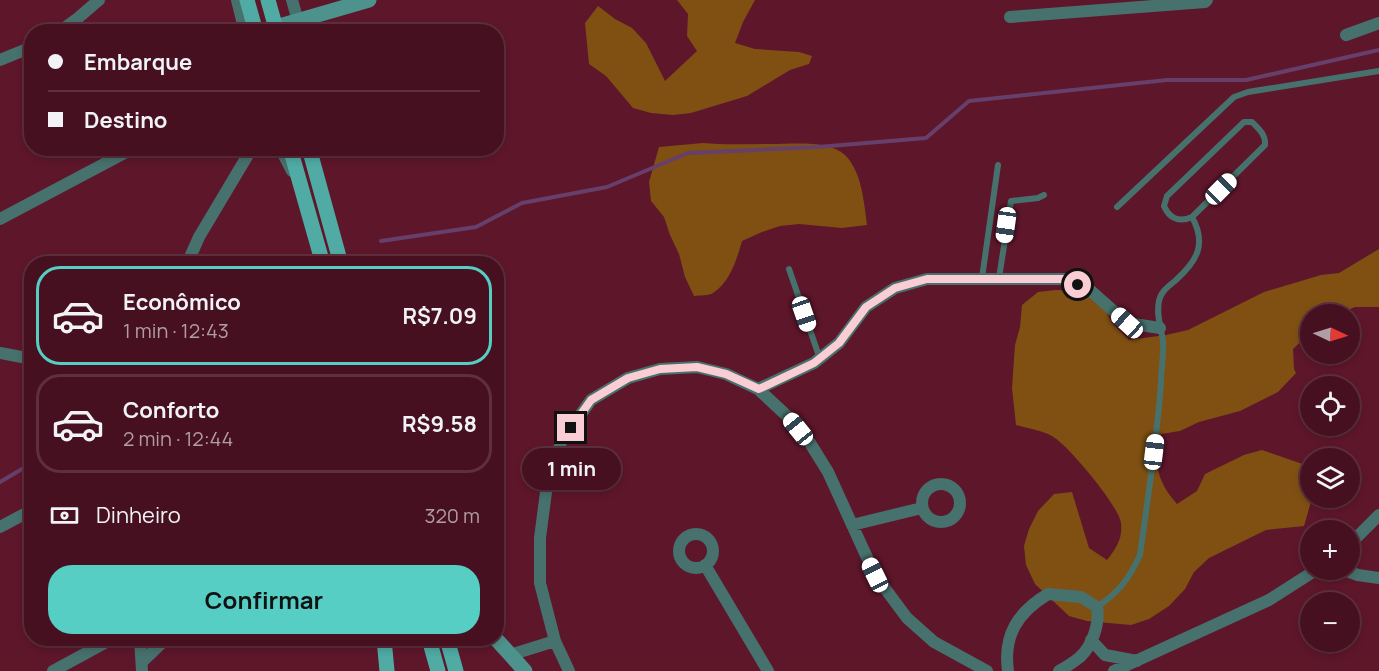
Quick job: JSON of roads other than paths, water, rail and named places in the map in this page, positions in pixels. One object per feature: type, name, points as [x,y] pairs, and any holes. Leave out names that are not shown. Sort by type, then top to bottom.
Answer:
[{"type":"main road","points":[[247,0],[254,24]]},
{"type":"main road","points":[[268,0],[275,24]]},
{"type":"main road","points":[[292,156],[321,256]]},
{"type":"main road","points":[[311,156],[339,256]]},
{"type":"main road","points":[[385,646],[387,671]]},
{"type":"main road","points":[[431,646],[438,671]]},
{"type":"main road","points":[[449,646],[456,671]]},
{"type":"street","points":[[70,24],[99,0]]},
{"type":"street","points":[[237,0],[243,24]]},
{"type":"street","points":[[292,0],[299,24]]},
{"type":"street","points":[[305,24],[369,0]]},
{"type":"street","points":[[1010,17],[1206,1]]},
{"type":"street","points":[[1346,35],[1379,23]]},
{"type":"street","points":[[0,60],[24,50]]},
{"type":"street","points":[[0,219],[119,156]]},
{"type":"street","points":[[191,256],[199,237],[247,156]]},
{"type":"street","points":[[284,156],[300,186]]},
{"type":"street","points":[[759,389],[789,376],[820,358],[839,343],[866,307],[895,288],[927,279],[1065,279],[1091,291],[1127,323],[1160,328]]},
{"type":"street","points":[[0,353],[24,358]]},
{"type":"street","points":[[569,671],[555,642],[540,583],[540,538],[546,492],[561,442],[591,400],[628,378],[660,369],[697,367],[726,374],[759,389],[786,415],[810,443],[828,472],[875,575],[907,618],[934,642],[987,671]]},
{"type":"street","points":[[852,525],[922,508]]},
{"type":"street","points":[[0,527],[24,514]]},
{"type":"street","points":[[1360,534],[1379,515]]},
{"type":"street","points":[[705,565],[768,671]]},
{"type":"street","points":[[1360,575],[1379,578]]},
{"type":"street","points":[[1114,671],[1269,600],[1300,580]]},
{"type":"street","points":[[1008,671],[1006,660],[1011,634],[1021,614],[1048,594],[1066,594],[1081,597],[1097,608],[1098,616],[1091,640],[1080,657],[1059,671]]},
{"type":"street","points":[[1091,640],[1105,655],[1138,661]]},
{"type":"street","points":[[510,655],[555,642]]},
{"type":"street","points":[[53,671],[99,646]]},
{"type":"street","points":[[141,646],[142,666]]},
{"type":"street","points":[[142,666],[160,646]]},
{"type":"street","points":[[502,646],[525,671]]},
{"type":"lane","points":[[1117,207],[1234,97],[1248,92],[1379,71]]},
{"type":"lane","points":[[1244,122],[1252,122],[1261,131],[1265,145],[1192,217],[1180,220],[1173,219],[1167,214],[1164,206],[1167,196],[1238,127],[1244,122]]},
{"type":"lane","points":[[982,278],[998,165]]},
{"type":"lane","points":[[999,278],[1011,201],[1038,198],[1044,195]]},
{"type":"lane","points":[[1097,608],[1113,596],[1131,576],[1140,555],[1159,411],[1163,342],[1158,312],[1162,292],[1186,271],[1197,256],[1200,240],[1198,227],[1192,217]]},
{"type":"lane","points":[[789,269],[820,358]]},
{"type":"waterway","points":[[381,241],[476,227],[522,203],[607,187],[688,153],[818,147],[926,138],[969,101],[1167,80],[1246,80],[1379,50]]},
{"type":"waterway","points":[[0,482],[24,468]]}]
